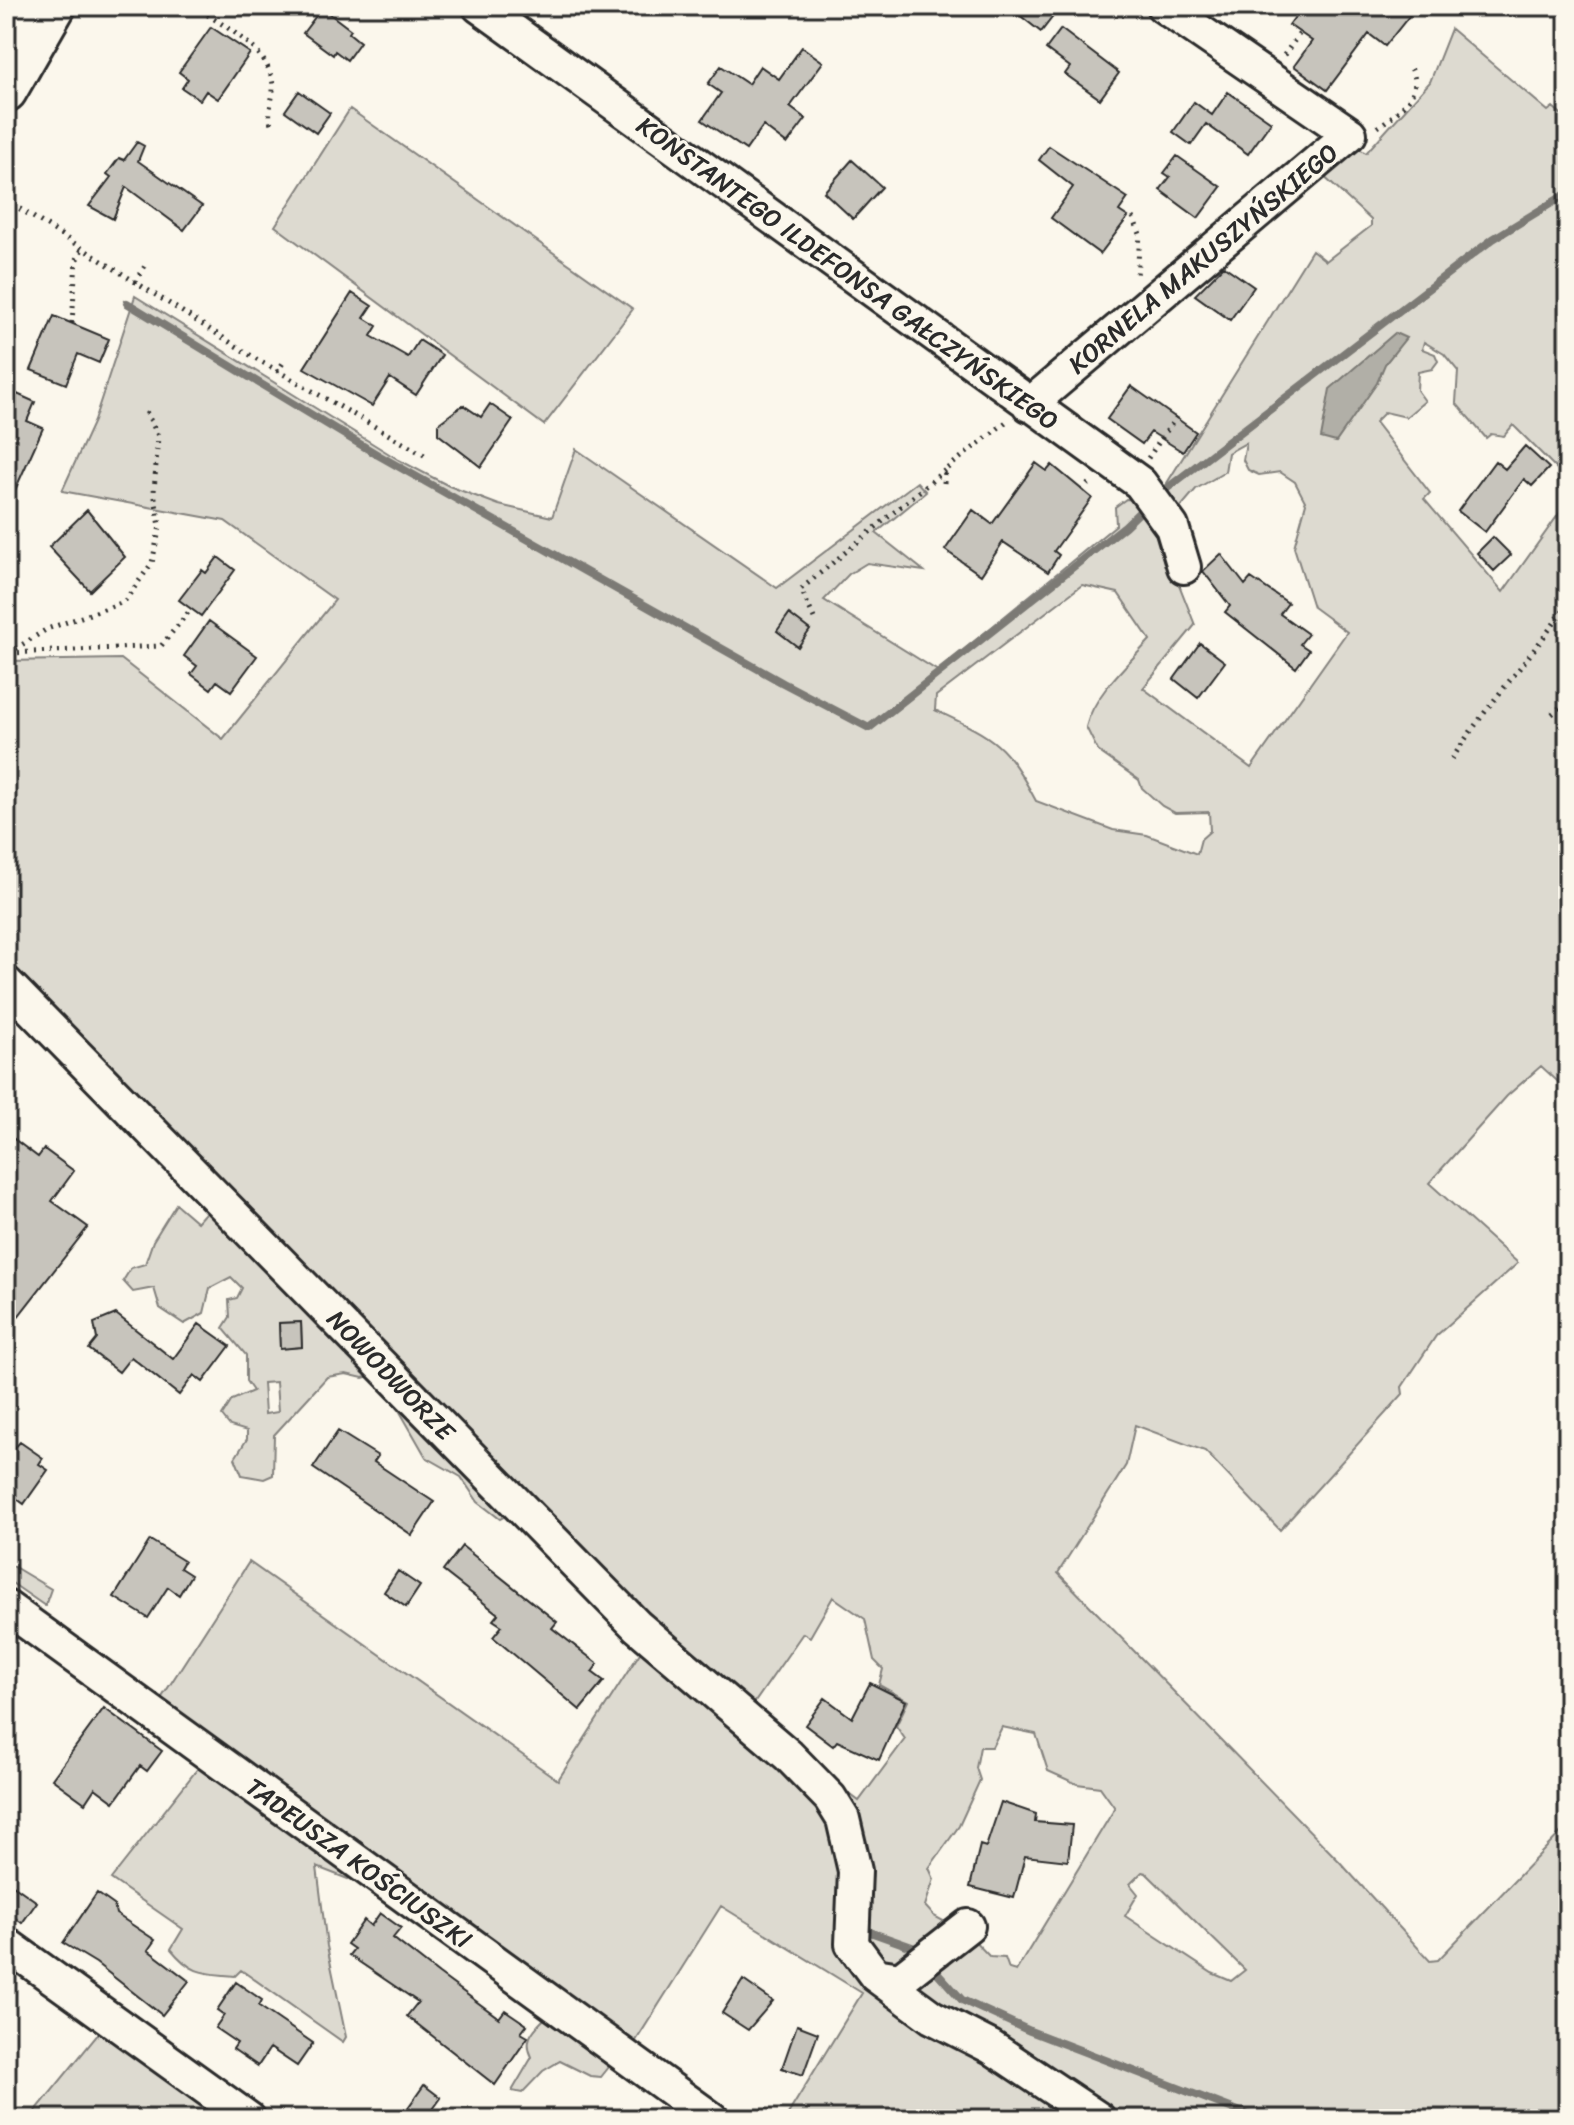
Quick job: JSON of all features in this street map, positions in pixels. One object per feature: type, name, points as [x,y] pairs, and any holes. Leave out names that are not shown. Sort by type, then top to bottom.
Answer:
[{"type":"main road","points":[[6,91],[47,19]]},
{"type":"street","name":"KONSTANTEGO ILDEFONSA GAŁCZYŃSKIEGO","points":[[479,6],[1133,478],[1154,499],[1172,527],[1184,567]]},
{"type":"street","name":"KORNELA MAKUSZYŃSKIEGO","points":[[1029,405],[1350,134],[1163,6]]},
{"type":"street","points":[[6,11],[47,19]]},
{"type":"street","name":"NOWODWORZE","points":[[6,983],[637,1626],[788,1755],[830,1798],[843,1819],[855,1871],[852,1944],[875,1975],[932,2017],[991,2047],[1099,2119]]},
{"type":"street","name":"TADEUSZA KOŚCIUSZKI","points":[[6,1607],[712,2119]]},
{"type":"street","points":[[875,1975],[900,1979],[968,1926]]},
{"type":"street","points":[[6,1944],[249,2119]]},
{"type":"path","points":[[194,6],[256,49],[270,70],[273,88],[270,122],[273,128]]},
{"type":"path","points":[[1350,134],[1375,129],[1401,110],[1416,88],[1417,78],[1411,68]]},
{"type":"path","points":[[6,200],[277,372],[426,456]]},
{"type":"path","points":[[72,323],[76,261],[82,249]]},
{"type":"path","points":[[135,282],[145,266]]},
{"type":"path","points":[[277,372],[283,363]]},
{"type":"path","points":[[814,618],[801,589],[1029,405]]},
{"type":"path","points":[[7,653],[47,629],[124,602],[152,563],[160,526],[154,492],[158,436],[144,407]]},
{"type":"path","points":[[1133,478],[1177,416]]},
{"type":"path","points":[[944,483],[945,470]]},
{"type":"path","points":[[1452,759],[1477,719],[1534,654],[1568,603]]},
{"type":"path","points":[[7,653],[161,646],[191,609]]},
{"type":"path","points":[[1552,714],[1568,701]]},
{"type":"shaded area","points":[[1451,29],[1548,111],[1553,107],[1568,120],[1568,201],[1563,206],[1568,210],[1568,480],[1513,425],[1504,436],[1491,434],[1486,438],[1456,403],[1458,371],[1444,354],[1424,342],[1422,349],[1435,354],[1438,361],[1432,369],[1418,372],[1417,390],[1425,401],[1406,417],[1385,412],[1375,422],[1430,493],[1424,499],[1503,592],[1568,501],[1568,1091],[1541,1066],[1507,1096],[1429,1183],[1518,1263],[1436,1336],[1402,1387],[1403,1394],[1280,1530],[1205,1451],[1135,1425],[1126,1465],[1058,1573],[1338,1860],[1430,1961],[1438,1960],[1568,1825],[1568,2119],[785,2119],[862,1993],[721,1906],[632,2047],[157,1705],[249,1562],[558,1780],[647,1642],[859,1801],[905,1739],[896,1726],[908,1701],[879,1685],[883,1669],[874,1660],[865,1619],[833,1597],[810,1637],[803,1633],[746,1715],[514,1511],[500,1519],[478,1502],[461,1477],[426,1457],[399,1410],[381,1387],[383,1372],[363,1378],[346,1374],[327,1377],[274,1435],[273,1475],[264,1479],[242,1475],[235,1458],[247,1439],[247,1431],[230,1426],[222,1416],[232,1400],[253,1391],[246,1381],[246,1355],[223,1328],[230,1317],[229,1300],[237,1298],[242,1288],[231,1277],[210,1288],[204,1313],[184,1324],[160,1308],[154,1288],[133,1292],[123,1281],[131,1268],[145,1264],[153,1241],[176,1204],[197,1222],[213,1204],[6,977],[6,661],[121,659],[223,739],[335,600],[225,521],[62,491],[94,421],[135,296],[399,460],[449,486],[499,505],[552,517],[576,449],[777,588],[917,482],[926,492],[876,533],[924,571],[867,563],[849,574],[824,600],[938,671],[1116,525],[1115,507],[1126,499],[1138,500],[1144,496],[1195,625],[1143,688],[1251,768],[1347,632],[1313,607],[1294,547],[1306,503],[1295,482],[1280,472],[1259,475],[1248,470],[1243,460],[1246,443],[1228,453],[1225,472],[1196,489],[1180,508],[1169,508],[1167,483],[1312,250],[1326,261],[1371,226],[1371,220],[1320,173],[1353,145],[1366,153],[1430,82]],"holes":[[[1082,585],[1118,593],[1150,640],[1104,691],[1086,727],[1098,751],[1139,780],[1142,788],[1162,806],[1175,813],[1209,812],[1210,831],[1201,839],[1197,854],[1147,835],[1113,830],[1036,801],[1006,754],[985,736],[935,710],[936,696]],[[301,1322],[302,1347],[280,1348],[279,1323]],[[276,1382],[278,1412],[265,1414],[263,1383]],[[1002,1727],[1036,1734],[1048,1771],[1077,1784],[1100,1787],[1115,1808],[1016,1971],[1009,1969],[1005,1958],[990,1957],[969,1935],[934,1916],[925,1906],[934,1879],[929,1868],[959,1826],[980,1780],[976,1768],[980,1747],[992,1747]],[[1142,1872],[1146,1873],[1245,1970],[1231,1981],[1212,1973],[1125,1916],[1138,1894],[1130,1884]]]},
{"type":"shaded area","points":[[350,109],[633,309],[544,425],[275,226]]},
{"type":"shaded area","points":[[1395,333],[1406,338],[1385,364],[1377,383],[1336,442],[1321,438],[1330,389]]},
{"type":"shaded area","points":[[6,1562],[51,1589],[45,1606],[6,1579]]},
{"type":"shaded area","points":[[206,1758],[355,1873],[348,1879],[317,1867],[327,1946],[346,2037],[343,2042],[241,1970],[235,1976],[193,1969],[171,1949],[183,1929],[111,1879]]},
{"type":"shaded area","points":[[549,2019],[609,2067],[601,2077],[590,2076],[560,2061],[543,2071],[522,2093],[512,2091],[532,2057],[529,2041],[532,2033],[543,2020]]},
{"type":"shaded area","points":[[103,2028],[231,2119],[29,2119]]},
{"type":"building","points":[[1008,6],[1061,6],[1041,32]]},
{"type":"building","points":[[1303,6],[1417,6],[1385,46],[1369,34],[1327,90],[1294,66],[1312,41],[1289,25]]},
{"type":"building","points":[[322,8],[351,30],[349,33],[360,42],[347,60],[335,51],[333,55],[303,33]]},
{"type":"building","points":[[211,27],[250,53],[218,99],[206,91],[200,100],[182,88],[188,79],[179,72]]},
{"type":"building","points":[[1061,29],[1119,73],[1100,99],[1065,74],[1070,67],[1046,49]]},
{"type":"building","points":[[802,47],[823,62],[790,107],[806,119],[787,144],[763,126],[746,150],[702,120],[721,93],[708,84],[721,66],[748,84],[760,66],[779,79]]},
{"type":"building","points":[[299,91],[330,113],[316,133],[285,111]]},
{"type":"building","points":[[1228,92],[1271,122],[1248,154],[1206,124],[1191,145],[1173,132],[1194,102],[1212,115]]},
{"type":"building","points":[[137,142],[144,146],[138,161],[202,206],[184,230],[126,187],[113,219],[89,206],[111,177],[107,174],[119,158],[124,160]]},
{"type":"building","points":[[1049,146],[1128,198],[1119,211],[1128,217],[1100,254],[1051,218],[1073,187],[1039,160]]},
{"type":"building","points":[[1177,156],[1221,187],[1198,218],[1160,190],[1170,177],[1164,173]]},
{"type":"building","points":[[852,160],[882,187],[853,219],[824,192]]},
{"type":"building","points":[[1224,266],[1254,287],[1230,320],[1195,295]]},
{"type":"building","points":[[352,293],[372,306],[364,318],[377,326],[371,336],[408,357],[419,340],[442,355],[416,395],[390,378],[372,406],[304,368]]},
{"type":"building","points":[[54,316],[109,339],[99,363],[78,354],[66,384],[31,370]]},
{"type":"building","points":[[1131,386],[1196,432],[1183,452],[1151,432],[1142,444],[1107,419]]},
{"type":"building","points":[[6,389],[35,402],[27,421],[43,428],[6,510]]},
{"type":"building","points":[[490,404],[513,420],[481,467],[438,434],[438,424],[463,405],[481,417]]},
{"type":"building","points":[[1525,446],[1549,468],[1532,486],[1524,479],[1485,532],[1458,511],[1495,461],[1505,469]]},
{"type":"building","points":[[1036,463],[1047,471],[1052,465],[1092,498],[1054,551],[1059,555],[1048,572],[1003,542],[981,575],[945,550],[973,510],[992,524]]},
{"type":"building","points":[[87,510],[125,557],[90,591],[49,547]]},
{"type":"building","points":[[1493,537],[1511,555],[1494,571],[1477,553]]},
{"type":"building","points":[[1221,554],[1245,585],[1251,578],[1288,603],[1280,614],[1308,634],[1300,644],[1309,650],[1296,668],[1225,612],[1230,606],[1203,571]]},
{"type":"building","points":[[218,557],[235,570],[201,616],[179,600],[202,570],[206,573]]},
{"type":"building","points":[[789,614],[810,630],[798,647],[777,631]]},
{"type":"building","points":[[209,621],[257,656],[231,691],[217,681],[211,689],[191,674],[197,666],[184,656]]},
{"type":"building","points":[[1200,643],[1225,662],[1198,698],[1174,679]]},
{"type":"building","points":[[6,1133],[38,1157],[44,1149],[74,1171],[52,1201],[88,1227],[6,1332]]},
{"type":"building","points":[[116,1314],[173,1359],[199,1324],[230,1346],[203,1382],[194,1375],[179,1395],[131,1357],[119,1372],[89,1349],[97,1339],[94,1323]]},
{"type":"building","points":[[301,1322],[302,1347],[280,1349],[279,1323]]},
{"type":"building","points":[[338,1431],[378,1456],[374,1462],[434,1502],[412,1535],[313,1468]]},
{"type":"building","points":[[20,1442],[43,1458],[39,1464],[48,1470],[24,1504],[6,1491],[6,1457]]},
{"type":"building","points":[[150,1540],[184,1561],[180,1568],[191,1575],[179,1595],[168,1587],[148,1618],[114,1597]]},
{"type":"building","points":[[462,1546],[557,1622],[552,1628],[598,1664],[592,1672],[604,1681],[580,1710],[493,1637],[502,1626],[493,1620],[498,1614],[443,1571]]},
{"type":"building","points":[[398,1571],[420,1586],[406,1607],[384,1592]]},
{"type":"building","points":[[870,1683],[906,1701],[879,1760],[837,1741],[833,1746],[805,1725],[825,1698],[852,1718]]},
{"type":"building","points":[[104,1708],[162,1751],[147,1771],[140,1766],[114,1802],[95,1788],[85,1803],[52,1779]]},
{"type":"building","points":[[1001,1802],[1036,1814],[1035,1822],[1072,1825],[1068,1861],[1025,1856],[1014,1898],[970,1887],[980,1845],[986,1847]]},
{"type":"building","points":[[6,1880],[37,1902],[22,1923],[6,1911]]},
{"type":"building","points":[[97,1893],[114,1905],[116,1914],[155,1940],[148,1950],[189,1981],[162,2015],[96,1963],[63,1943]]},
{"type":"building","points":[[380,1913],[401,1928],[393,1938],[439,1974],[499,2018],[505,2010],[527,2025],[521,2033],[528,2037],[495,2085],[407,2016],[418,2002],[349,1955],[354,1949],[347,1944],[364,1920],[371,1926]]},
{"type":"building","points":[[743,1980],[773,2001],[748,2030],[722,2013]]},
{"type":"building","points":[[236,1982],[262,2000],[259,2006],[313,2043],[297,2066],[270,2048],[258,2066],[233,2049],[237,2043],[215,2028],[224,2015],[217,2010]]},
{"type":"building","points":[[797,2025],[818,2033],[803,2075],[782,2068]]},
{"type":"building","points":[[424,2085],[441,2098],[426,2119],[400,2119]]},
{"type":"waterway","points":[[1157,496],[1493,239],[1568,193]]},
{"type":"waterway","points":[[127,303],[378,455],[783,683],[869,728],[1125,526],[1148,504]]},
{"type":"waterway","points":[[864,1924],[870,1932],[912,1947]]},
{"type":"waterway","points":[[936,1971],[962,2000],[1030,2031],[1259,2119]]}]
